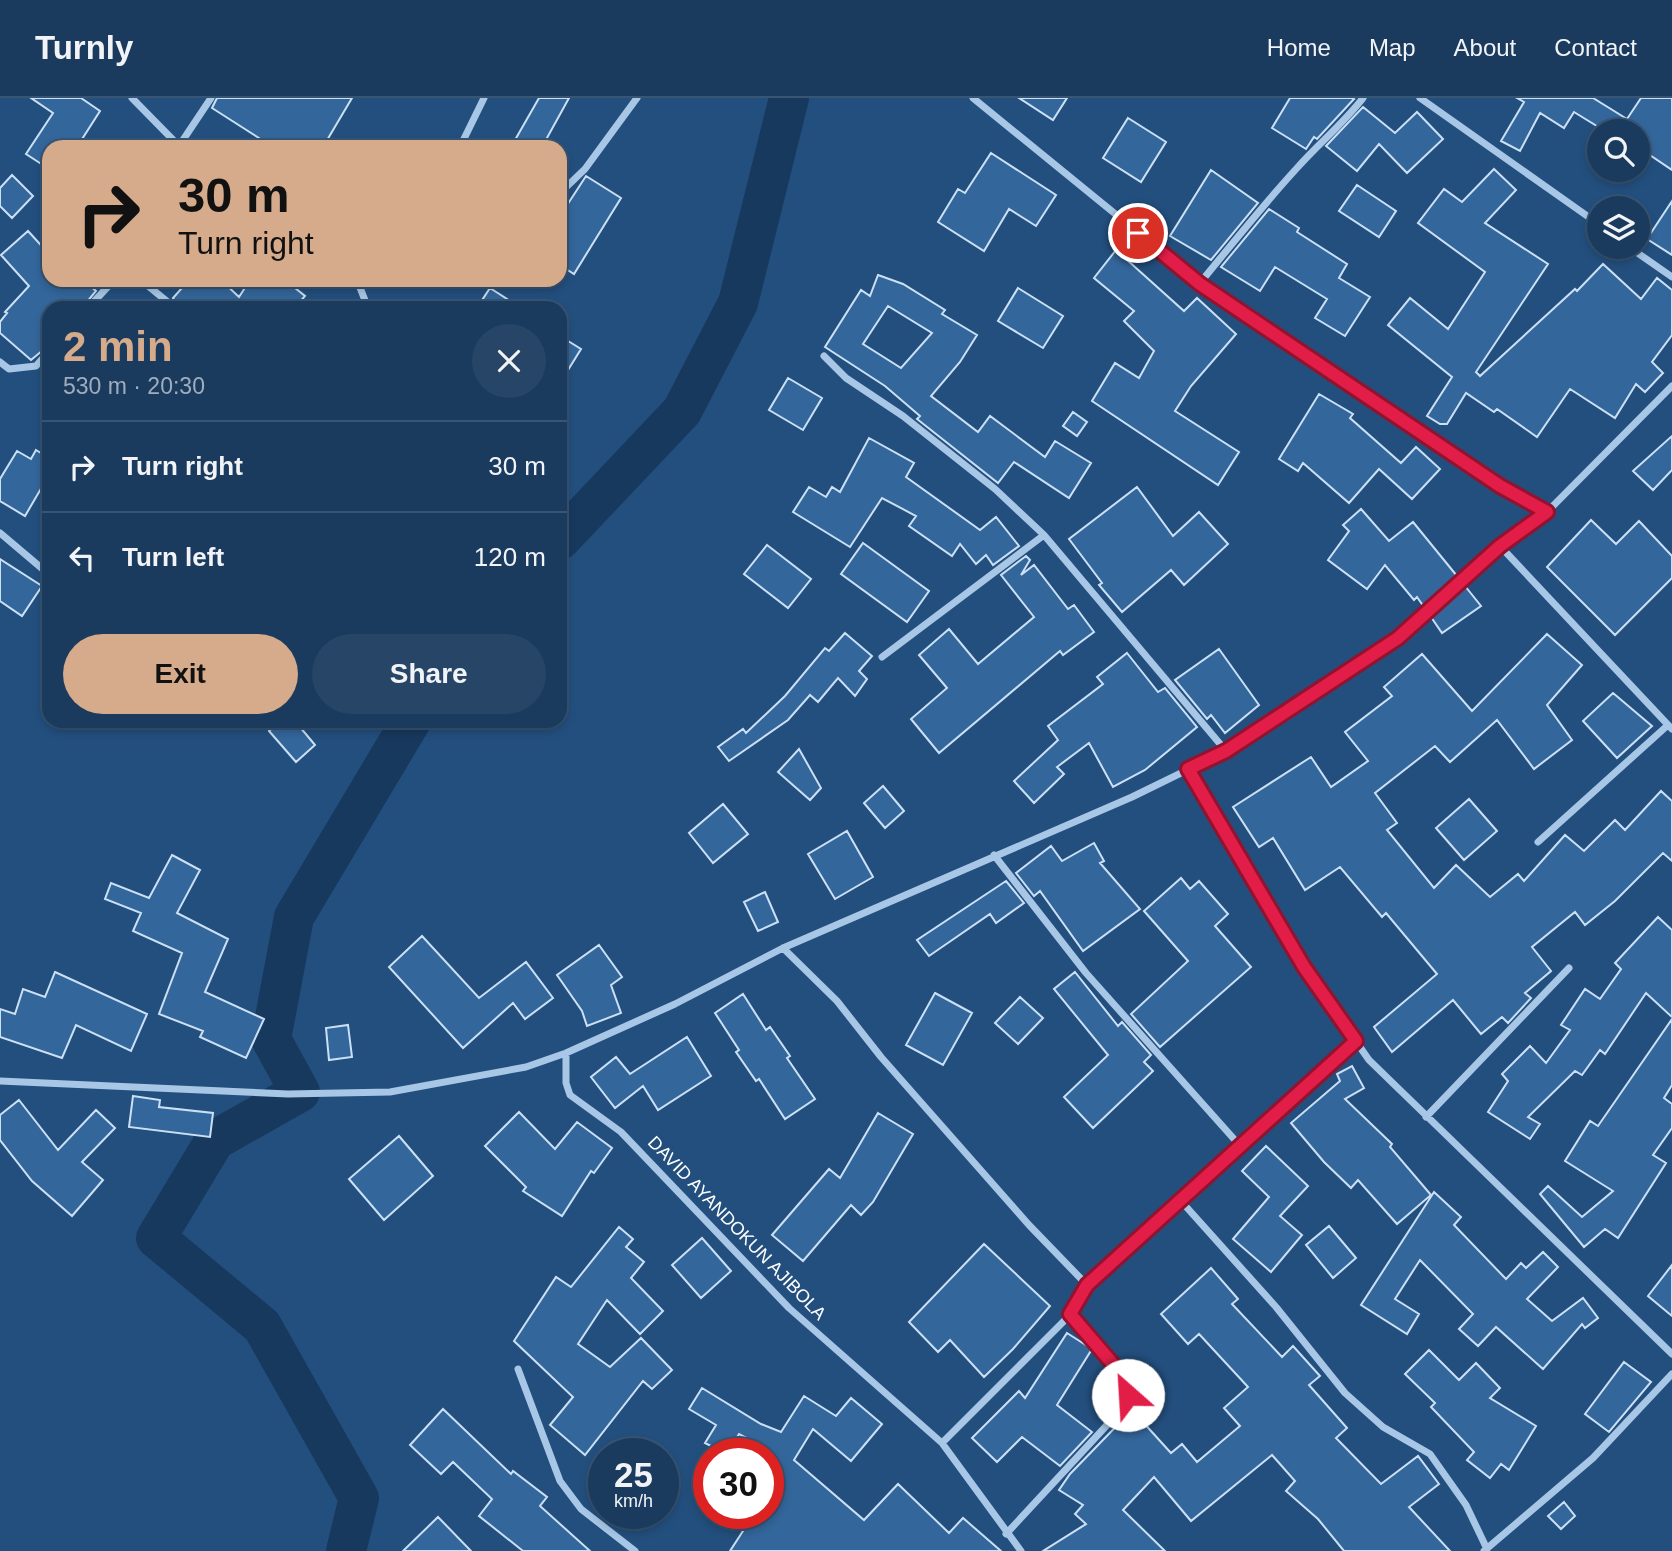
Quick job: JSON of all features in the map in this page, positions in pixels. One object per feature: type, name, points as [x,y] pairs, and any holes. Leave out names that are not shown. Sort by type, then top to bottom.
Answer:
[{"type":"street","points":[[132,98],[173,140]]},
{"type":"street","points":[[183,140],[211,98]]},
{"type":"street","points":[[463,140],[484,98]]},
{"type":"street","points":[[567,186],[584,169],[637,98]]},
{"type":"street","points":[[973,98],[1200,284],[1500,486],[1547,512]]},
{"type":"street","points":[[1200,284],[1299,165],[1338,130],[1363,98]]},
{"type":"street","points":[[1420,98],[1587,216]]},
{"type":"street","points":[[1646,259],[1672,277]]},
{"type":"street","points":[[94,301],[108,287]]},
{"type":"street","points":[[154,287],[169,301]]},
{"type":"street","points":[[824,356],[846,378],[903,416],[995,489],[1044,535],[1226,751]]},
{"type":"street","points":[[0,362],[9,369],[36,366],[42,359]]},
{"type":"street","points":[[0,1081],[288,1094],[390,1092],[526,1067],[566,1053],[675,1004],[783,948],[1119,803],[1226,751],[1398,638],[1500,546],[1547,512],[1672,387]]},
{"type":"street","points":[[0,533],[42,568]]},
{"type":"street","points":[[882,657],[1044,535]]},
{"type":"street","points":[[1500,546],[1670,727],[1538,842]]},
{"type":"street","points":[[1188,769],[1304,967],[1368,1060],[1672,1354]]},
{"type":"street","points":[[994,855],[1086,973],[1242,1147]]},
{"type":"street","points":[[783,948],[837,1001],[881,1058],[1029,1225],[1087,1285]]},
{"type":"street","points":[[1426,1117],[1569,968]]},
{"type":"street","points":[[942,1443],[1070,1314],[1087,1285],[1356,1041]]},
{"type":"street","name":"DAVID AYANDOKUN AJIBOLA","points":[[566,1053],[566,1083],[570,1095],[621,1132],[789,1308],[942,1443],[1021,1551]]},
{"type":"street","points":[[1181,1201],[1276,1307],[1345,1393],[1383,1427],[1430,1454],[1466,1505],[1486,1550],[1593,1458],[1672,1374]]},
{"type":"street","points":[[1006,1534],[1120,1411],[1128,1395],[1118,1370],[1070,1314]]},
{"type":"street","points":[[518,1369],[560,1481],[582,1509],[635,1551]]},
{"type":"building","points":[[31,98],[81,98],[100,111],[81,140],[42,140],[42,164],[26,154],[53,113]]},
{"type":"building","points":[[217,98],[352,98],[327,140],[262,140],[212,108]]},
{"type":"building","points":[[539,98],[569,98],[546,140],[515,140]]},
{"type":"building","points":[[1019,98],[1067,98],[1053,120]]},
{"type":"building","points":[[1290,98],[1354,99],[1317,139],[1314,137],[1306,149],[1272,128]]},
{"type":"building","points":[[1517,98],[1593,98],[1627,119],[1587,120],[1574,112],[1564,128],[1540,113],[1520,151],[1501,141],[1524,102]]},
{"type":"building","points":[[1641,98],[1672,98],[1672,170],[1650,155],[1650,119],[1627,119]]},
{"type":"building","points":[[1363,107],[1395,133],[1417,112],[1443,139],[1407,173],[1379,144],[1357,171],[1326,146]]},
{"type":"building","points":[[1128,118],[1166,142],[1141,182],[1103,158]]},
{"type":"building","points":[[991,153],[1056,195],[1036,226],[1009,209],[984,251],[938,222],[958,189],[965,193]]},
{"type":"building","points":[[1494,169],[1516,190],[1485,223],[1548,264],[1476,372],[1480,376],[1575,289],[1577,291],[1603,264],[1641,299],[1657,278],[1672,290],[1672,335],[1652,362],[1663,373],[1645,392],[1636,384],[1615,418],[1570,389],[1537,437],[1497,409],[1494,412],[1466,393],[1447,424],[1440,424],[1427,416],[1452,377],[1388,325],[1410,298],[1448,329],[1485,272],[1418,223],[1444,189],[1462,202]]},
{"type":"building","points":[[1211,170],[1258,203],[1211,260],[1170,236]]},
{"type":"building","points":[[12,175],[33,196],[12,218],[0,206],[0,188]]},
{"type":"building","points":[[586,176],[621,198],[574,274],[567,270],[567,205]]},
{"type":"building","points":[[1357,185],[1396,211],[1379,237],[1339,211]]},
{"type":"building","points":[[1672,201],[1672,255],[1650,241],[1650,234]]},
{"type":"building","points":[[1269,209],[1299,228],[1297,232],[1347,264],[1339,278],[1370,297],[1345,336],[1315,318],[1327,299],[1275,267],[1260,291],[1221,267]]},
{"type":"building","points":[[28,231],[42,246],[42,287],[91,287],[96,291],[88,301],[42,301],[42,351],[31,360],[0,333],[0,322],[7,313],[5,312],[29,286],[1,255]]},
{"type":"building","points":[[1116,250],[1184,311],[1197,298],[1236,334],[1191,386],[1175,411],[1239,452],[1218,485],[1092,401],[1115,363],[1139,378],[1154,351],[1124,321],[1134,311],[1094,278]]},
{"type":"building","points":[[878,275],[903,284],[945,310],[942,314],[977,335],[960,362],[931,396],[978,432],[990,416],[1045,457],[1055,441],[1091,463],[1069,498],[1014,462],[998,483],[917,419],[920,416],[885,386],[825,347],[861,290],[870,296]],"holes":[[[888,306],[932,333],[901,368],[863,344]]]},
{"type":"building","points":[[183,287],[228,287],[239,297],[245,287],[294,287],[305,296],[301,301],[175,301],[173,298]]},
{"type":"building","points":[[490,288],[510,301],[482,301]]},
{"type":"building","points":[[1018,288],[1063,316],[1043,348],[998,321]]},
{"type":"building","points":[[567,340],[581,349],[567,372]]},
{"type":"building","points":[[788,378],[822,398],[803,430],[769,410]]},
{"type":"building","points":[[1319,394],[1353,414],[1350,418],[1401,463],[1416,447],[1440,469],[1412,499],[1379,469],[1349,503],[1303,463],[1298,471],[1279,459]]},
{"type":"building","points":[[1073,412],[1087,422],[1077,436],[1063,426]]},
{"type":"building","points":[[1672,436],[1672,470],[1653,490],[1633,471]]},
{"type":"building","points":[[869,438],[914,463],[906,477],[980,530],[996,517],[1019,546],[993,565],[986,555],[976,564],[960,544],[952,556],[909,526],[916,516],[882,498],[850,547],[793,512],[809,487],[826,497],[832,487],[840,492]]},
{"type":"building","points":[[36,450],[42,454],[42,487],[25,516],[0,501],[0,479],[17,451],[31,459]]},
{"type":"building","points":[[1137,487],[1173,536],[1199,512],[1228,544],[1184,585],[1171,570],[1122,612],[1099,585],[1102,583],[1069,539]]},
{"type":"building","points":[[1361,509],[1389,541],[1413,522],[1457,576],[1424,607],[1417,597],[1414,600],[1385,565],[1367,589],[1328,560],[1349,531],[1343,525]]},
{"type":"building","points":[[1591,520],[1616,544],[1639,521],[1672,556],[1672,578],[1615,635],[1547,567]]},
{"type":"building","points":[[863,543],[929,591],[907,622],[841,574]]},
{"type":"building","points":[[767,545],[811,579],[788,608],[744,574]]},
{"type":"building","points":[[1026,556],[1030,560],[1021,575],[1034,565],[1068,609],[1074,605],[1094,632],[1063,655],[1060,651],[939,753],[911,719],[947,688],[919,655],[949,629],[978,664],[1034,617],[1001,575]]},
{"type":"building","points":[[0,559],[42,586],[22,616],[0,601]]},
{"type":"building","points":[[1465,586],[1481,606],[1442,633],[1431,617]]},
{"type":"building","points":[[845,633],[872,656],[859,671],[867,679],[855,696],[838,678],[818,702],[810,695],[788,720],[729,761],[718,747],[743,729],[746,733],[785,696],[825,648],[829,651]]},
{"type":"building","points":[[1547,634],[1582,665],[1547,705],[1572,740],[1534,769],[1497,720],[1450,762],[1435,746],[1375,793],[1397,823],[1387,830],[1434,888],[1456,865],[1490,897],[1518,874],[1524,881],[1565,835],[1584,851],[1615,820],[1625,830],[1661,791],[1672,801],[1672,861],[1663,853],[1615,901],[1585,925],[1575,912],[1532,947],[1551,971],[1525,993],[1531,998],[1508,1023],[1502,1017],[1481,1034],[1453,1000],[1392,1052],[1374,1027],[1437,974],[1386,913],[1382,917],[1340,867],[1305,890],[1273,838],[1259,847],[1233,807],[1311,757],[1331,787],[1368,761],[1345,732],[1392,696],[1384,687],[1422,654],[1472,711]]},
{"type":"building","points":[[1219,649],[1259,705],[1225,733],[1211,715],[1207,719],[1175,680]]},
{"type":"building","points":[[1127,653],[1158,692],[1165,688],[1197,727],[1145,770],[1113,787],[1089,743],[1057,767],[1064,774],[1034,803],[1014,781],[1058,740],[1048,726],[1103,684],[1097,677]]},
{"type":"building","points":[[1613,693],[1652,726],[1617,758],[1583,721]]},
{"type":"building","points":[[272,728],[301,728],[315,745],[296,762],[269,731]]},
{"type":"building","points":[[799,749],[821,788],[810,800],[778,772]]},
{"type":"building","points":[[883,786],[904,811],[885,828],[864,803]]},
{"type":"building","points":[[1469,799],[1497,831],[1464,860],[1436,828]]},
{"type":"building","points":[[723,804],[748,834],[713,863],[689,833]]},
{"type":"building","points":[[847,831],[873,877],[835,899],[808,854]]},
{"type":"building","points":[[1094,843],[1104,861],[1100,863],[1140,909],[1083,951],[1040,891],[1034,896],[1016,873],[1051,846],[1062,861]]},
{"type":"building","points":[[172,855],[200,870],[177,913],[228,939],[205,992],[264,1019],[246,1058],[200,1037],[203,1031],[159,1014],[182,953],[133,931],[141,913],[105,899],[111,883],[149,898]]},
{"type":"building","points":[[1181,878],[1190,889],[1199,881],[1228,914],[1215,926],[1251,967],[1160,1047],[1131,1014],[1188,961],[1144,911]]},
{"type":"building","points":[[1006,881],[1024,903],[996,923],[990,914],[929,956],[917,940]]},
{"type":"building","points":[[765,892],[778,922],[758,931],[744,902]]},
{"type":"building","points":[[1658,917],[1672,930],[1672,1017],[1646,993],[1605,1054],[1600,1050],[1582,1075],[1575,1071],[1528,1117],[1540,1124],[1530,1139],[1488,1112],[1508,1081],[1502,1074],[1530,1046],[1546,1063],[1570,1030],[1561,1025],[1585,989],[1600,999],[1621,969],[1615,963]]},
{"type":"building","points":[[422,936],[479,998],[526,962],[553,998],[525,1019],[513,1003],[463,1048],[389,967]]},
{"type":"building","points":[[599,945],[622,977],[611,985],[621,1013],[587,1026],[582,1011],[557,975]]},
{"type":"building","points":[[55,972],[147,1014],[131,1051],[76,1025],[62,1058],[0,1037],[0,1009],[15,1014],[23,989],[45,997]]},
{"type":"building","points":[[1075,972],[1118,1026],[1122,1022],[1151,1055],[1144,1062],[1153,1071],[1093,1128],[1064,1097],[1108,1055],[1054,989]]},
{"type":"building","points":[[935,993],[972,1013],[943,1065],[906,1045]]},
{"type":"building","points":[[743,994],[766,1030],[770,1027],[790,1056],[787,1058],[815,1099],[785,1119],[759,1079],[756,1081],[736,1052],[739,1050],[715,1013]]},
{"type":"building","points":[[1020,997],[1043,1018],[1018,1044],[995,1023]]},
{"type":"building","points":[[1672,1019],[1672,1085],[1664,1098],[1672,1104],[1672,1128],[1653,1155],[1666,1163],[1618,1238],[1605,1229],[1584,1247],[1540,1194],[1548,1186],[1582,1217],[1613,1191],[1565,1161],[1590,1121],[1598,1126]]},
{"type":"building","points":[[348,1025],[352,1057],[329,1060],[326,1028]]},
{"type":"building","points":[[687,1037],[711,1076],[658,1110],[643,1086],[615,1108],[591,1077],[616,1057],[630,1074]]},
{"type":"building","points":[[1352,1066],[1364,1088],[1345,1099],[1392,1144],[1390,1147],[1431,1195],[1397,1224],[1358,1180],[1351,1188],[1324,1162],[1291,1123],[1340,1081],[1337,1074]]},
{"type":"building","points":[[133,1096],[160,1100],[159,1107],[213,1113],[210,1137],[129,1127]]},
{"type":"building","points":[[19,1100],[58,1150],[96,1110],[115,1128],[82,1162],[103,1180],[72,1216],[32,1181],[0,1140],[0,1115]]},
{"type":"building","points":[[519,1112],[555,1149],[577,1122],[612,1148],[594,1173],[591,1171],[562,1216],[523,1191],[526,1187],[485,1146]]},
{"type":"building","points":[[878,1113],[913,1134],[873,1202],[861,1215],[851,1205],[803,1261],[772,1235],[829,1169],[840,1178]]},
{"type":"building","points":[[399,1136],[433,1176],[384,1220],[349,1179]]},
{"type":"building","points":[[1266,1146],[1308,1186],[1280,1216],[1302,1235],[1271,1272],[1233,1239],[1269,1197],[1242,1171]]},
{"type":"building","points":[[1434,1192],[1461,1217],[1454,1225],[1506,1279],[1521,1263],[1526,1268],[1543,1252],[1558,1267],[1527,1299],[1552,1321],[1583,1298],[1598,1318],[1585,1328],[1582,1324],[1543,1369],[1496,1327],[1478,1346],[1459,1329],[1473,1314],[1420,1260],[1395,1299],[1419,1314],[1407,1334],[1361,1305]]},
{"type":"building","points":[[1329,1226],[1356,1258],[1333,1278],[1306,1245]]},
{"type":"building","points":[[619,1227],[633,1239],[626,1247],[644,1262],[631,1278],[663,1311],[640,1334],[607,1300],[578,1344],[610,1367],[641,1338],[672,1370],[652,1389],[643,1381],[598,1438],[588,1438],[588,1451],[585,1455],[550,1425],[573,1397],[514,1341],[556,1277],[571,1287]]},
{"type":"building","points":[[702,1238],[731,1271],[701,1298],[672,1265]]},
{"type":"building","points":[[984,1244],[1050,1306],[1013,1349],[984,1377],[950,1340],[938,1352],[909,1322]]},
{"type":"building","points":[[1672,1265],[1672,1316],[1648,1296]]},
{"type":"building","points":[[1211,1268],[1238,1299],[1232,1304],[1282,1357],[1293,1346],[1320,1376],[1309,1385],[1347,1428],[1336,1438],[1381,1484],[1418,1456],[1439,1484],[1409,1507],[1450,1551],[1344,1551],[1318,1519],[1286,1491],[1295,1481],[1272,1455],[1191,1521],[1154,1477],[1123,1510],[1165,1551],[1043,1551],[1086,1524],[1075,1514],[1083,1505],[1059,1490],[1070,1474],[1132,1410],[1171,1453],[1182,1444],[1197,1462],[1240,1426],[1224,1408],[1248,1387],[1199,1334],[1188,1344],[1161,1314]]},
{"type":"building","points":[[1067,1333],[1092,1349],[1057,1405],[1092,1432],[1060,1466],[1022,1437],[997,1462],[972,1438],[1019,1391],[1025,1398]]},
{"type":"building","points":[[1429,1350],[1459,1380],[1476,1363],[1500,1388],[1490,1398],[1536,1426],[1509,1470],[1501,1464],[1490,1478],[1467,1460],[1474,1452],[1431,1407],[1435,1403],[1405,1374]]},
{"type":"building","points":[[1624,1362],[1651,1382],[1609,1432],[1585,1414]]},
{"type":"building","points":[[702,1388],[761,1424],[781,1432],[804,1396],[836,1416],[851,1398],[882,1424],[851,1461],[813,1429],[794,1460],[864,1520],[898,1484],[949,1533],[963,1518],[1001,1551],[730,1551],[743,1531],[740,1529],[784,1529],[784,1438],[747,1438],[739,1434],[737,1438],[708,1438],[716,1425],[689,1409]]},
{"type":"building","points":[[443,1409],[511,1474],[513,1471],[547,1497],[540,1506],[590,1551],[523,1551],[479,1516],[492,1499],[453,1462],[441,1474],[410,1445]]},
{"type":"building","points":[[1564,1502],[1575,1516],[1561,1529],[1548,1516]]},
{"type":"building","points":[[438,1517],[471,1551],[403,1551]]},
{"type":"waterway","points":[[567,533],[682,411],[738,303],[789,98]]},
{"type":"waterway","points":[[346,1551],[359,1498],[262,1326],[156,1238],[215,1140],[300,1092],[271,1039],[294,917],[407,728]]},
{"type":"route","points":[[1128,1395],[1118,1370],[1070,1314],[1087,1285],[1356,1041],[1304,967],[1278,918],[1188,769],[1226,751],[1398,638],[1500,546],[1547,512],[1500,486],[1200,284],[1138,233]]}]
